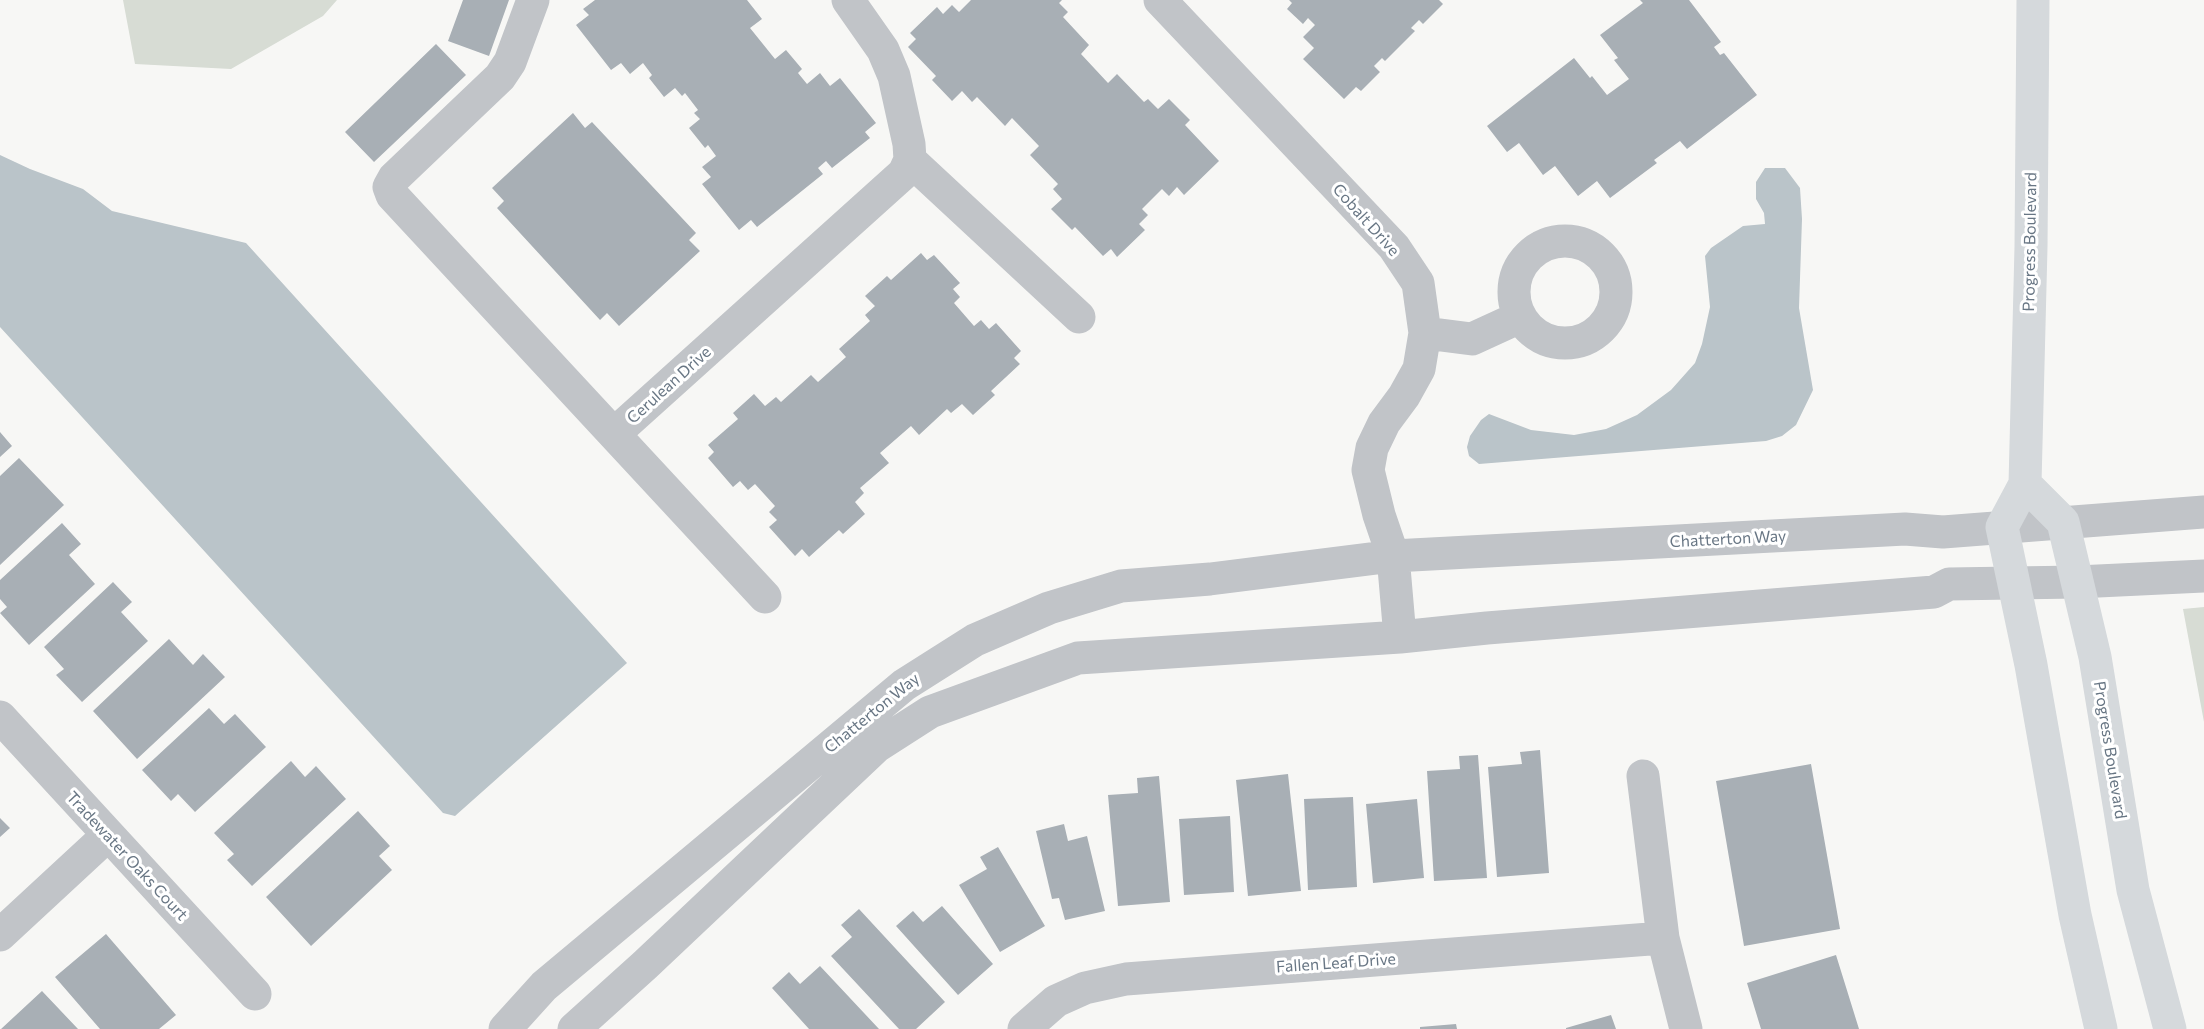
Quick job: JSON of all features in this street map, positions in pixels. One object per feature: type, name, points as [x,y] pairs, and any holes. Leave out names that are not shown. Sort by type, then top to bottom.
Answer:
[{"type":"main road","name":"Progress Boulevard","points":[[2002,527],[2025,484],[2031,247],[2033,0]]},
{"type":"main road","points":[[2025,484],[2063,522]]},
{"type":"main road","name":"Progress Boulevard","points":[[2063,522],[2095,657],[2133,890],[2170,1029]]},
{"type":"main road","points":[[2002,527],[2014,581],[2075,915],[2101,1029]]},
{"type":"street","name":"Cerulean Drive","points":[[533,0],[510,62],[500,78],[394,178],[389,187],[392,195],[614,434],[904,173],[910,160]]},
{"type":"street","points":[[849,0],[883,50],[894,76],[909,144],[910,160],[1078,317]]},
{"type":"street","name":"Cobalt Drive","points":[[1160,0],[1394,247],[1418,283],[1425,333],[1419,369],[1404,396],[1384,423],[1372,448],[1368,470],[1393,556]]},
{"type":"street","points":[[1425,333],[1472,339],[1520,317]]},
{"type":"street","points":[[614,434],[765,597]]},
{"type":"street","name":"Chatterton Way","points":[[505,1029],[544,987],[904,685],[975,640],[1049,608],[1121,586],[1210,579],[1393,556],[1905,529],[1943,532],[2204,513]]},
{"type":"street","points":[[1393,556],[1400,637]]},
{"type":"street","name":"Chatterton Way","points":[[574,1029],[645,965],[876,746],[930,712],[1078,658],[1400,637],[1934,592],[1949,584],[2014,581],[2077,582],[2204,576]]},
{"type":"street","name":"Tradewater Oaks Court","points":[[0,717],[255,994]]},
{"type":"street","points":[[1643,776],[1663,939],[1686,1029]]},
{"type":"street","points":[[0,935],[108,835]]},
{"type":"street","name":"Fallen Leaf Drive","points":[[1024,1029],[1056,1001],[1085,988],[1126,979],[1663,939]]},
{"type":"shaded area","points":[[123,0],[337,0],[323,16],[231,69],[135,64]]},
{"type":"shaded area","points":[[0,155],[83,189],[112,211],[246,243],[627,663],[455,816],[443,813],[0,327]]},
{"type":"shaded area","points":[[1765,168],[1785,168],[1800,188],[1802,219],[1799,308],[1813,390],[1796,425],[1782,436],[1766,441],[1479,464],[1469,456],[1467,447],[1470,436],[1481,420],[1489,414],[1531,430],[1574,435],[1606,429],[1637,415],[1671,390],[1695,363],[1702,344],[1710,307],[1705,256],[1711,248],[1743,226],[1765,224],[1764,213],[1756,199],[1756,182]]},
{"type":"shaded area","points":[[2204,607],[2204,722],[2183,609]]},
{"type":"building","points":[[463,0],[509,0],[489,56],[448,41]]},
{"type":"building","points":[[595,0],[747,0],[762,19],[750,28],[775,59],[786,50],[802,69],[798,73],[807,84],[820,73],[830,86],[840,78],[876,123],[865,132],[870,138],[832,168],[826,161],[818,168],[823,174],[757,227],[751,220],[739,230],[702,184],[711,177],[702,167],[716,156],[708,145],[705,148],[689,128],[700,119],[694,113],[698,110],[685,93],[682,96],[675,88],[664,97],[649,78],[652,75],[643,63],[630,74],[621,63],[611,70],[576,25],[589,15],[583,9]]},
{"type":"building","points":[[971,0],[1062,0],[1059,3],[1068,12],[1063,17],[1089,45],[1081,54],[1108,83],[1117,74],[1144,102],[1148,99],[1158,109],[1169,99],[1190,120],[1185,125],[1219,161],[1184,195],[1177,187],[1169,196],[1162,189],[1142,209],[1148,215],[1139,224],[1145,230],[1117,257],[1111,249],[1103,256],[1075,227],[1072,230],[1051,209],[1062,199],[1053,189],[1058,184],[1030,155],[1039,146],[1012,118],[1005,126],[977,97],[972,102],[962,91],[952,101],[932,80],[936,76],[908,47],[916,39],[910,33],[937,7],[943,14],[952,5],[959,12]]},
{"type":"building","points":[[1289,0],[1439,0],[1443,4],[1423,24],[1419,20],[1411,28],[1415,31],[1385,61],[1382,58],[1374,66],[1380,72],[1361,91],[1356,87],[1344,99],[1303,59],[1314,48],[1303,37],[1315,25],[1308,18],[1303,24],[1287,9],[1292,3]]},
{"type":"building","points":[[1640,0],[1689,0],[1721,42],[1714,47],[1720,55],[1724,53],[1757,95],[1687,149],[1680,141],[1654,160],[1657,163],[1610,198],[1597,181],[1578,196],[1555,166],[1543,175],[1519,143],[1507,152],[1487,126],[1574,58],[1607,95],[1629,79],[1614,60],[1618,58],[1600,35],[1643,3]]},
{"type":"building","points":[[436,44],[466,75],[374,162],[345,132]]},
{"type":"building","points":[[573,113],[585,128],[592,122],[696,233],[689,240],[700,251],[619,326],[607,313],[600,320],[497,208],[504,201],[492,188]]},
{"type":"building","points":[[921,253],[927,260],[934,255],[960,283],[953,289],[960,297],[954,303],[974,326],[981,320],[989,329],[996,323],[1021,351],[1014,358],[1020,364],[991,391],[995,395],[973,415],[962,404],[951,413],[947,409],[919,435],[911,426],[880,453],[889,463],[860,488],[864,493],[855,502],[865,514],[843,534],[839,530],[809,557],[802,549],[795,556],[769,527],[777,520],[769,512],[775,506],[755,484],[748,490],[740,481],[733,487],[708,458],[714,452],[708,445],[738,419],[733,413],[754,394],[765,406],[776,397],[781,402],[811,375],[818,382],[846,357],[839,349],[870,321],[865,315],[875,306],[865,296],[887,276],[891,280]]},
{"type":"building","points":[[0,432],[12,446],[0,457]]},
{"type":"building","points":[[19,458],[64,505],[0,565],[0,476]]},
{"type":"building","points":[[62,523],[81,544],[69,555],[95,584],[29,645],[0,613],[7,607],[0,599],[0,580]]},
{"type":"building","points":[[113,582],[132,602],[121,612],[148,641],[82,702],[56,675],[64,669],[44,647]]},
{"type":"building","points":[[169,639],[193,665],[203,654],[225,677],[137,759],[93,711]]},
{"type":"building","points":[[209,708],[224,724],[235,714],[266,747],[195,812],[178,794],[171,801],[142,770]]},
{"type":"building","points":[[1540,750],[1549,873],[1497,877],[1488,767],[1522,764],[1520,752]]},
{"type":"building","points":[[1478,755],[1487,878],[1434,881],[1427,771],[1460,769],[1459,756]]},
{"type":"building","points":[[291,761],[305,777],[316,766],[346,799],[252,886],[227,860],[234,854],[214,833]]},
{"type":"building","points":[[1811,764],[1840,929],[1744,946],[1716,781]]},
{"type":"building","points":[[1288,774],[1301,891],[1248,896],[1236,780]]},
{"type":"building","points":[[1159,776],[1170,902],[1118,906],[1108,795],[1138,793],[1137,778]]},
{"type":"building","points":[[1353,797],[1357,887],[1308,890],[1304,799]]},
{"type":"building","points":[[1417,799],[1424,878],[1373,883],[1366,804]]},
{"type":"building","points":[[358,811],[390,846],[379,856],[392,870],[311,946],[266,897]]},
{"type":"building","points":[[1230,816],[1234,892],[1184,895],[1179,819]]},
{"type":"building","points":[[0,818],[10,828],[0,837]]},
{"type":"building","points":[[1064,824],[1068,841],[1087,836],[1105,911],[1065,920],[1059,898],[1052,899],[1036,831]]},
{"type":"building","points":[[998,847],[1045,926],[1000,952],[959,885],[987,869],[980,857]]},
{"type":"building","points":[[942,906],[993,964],[958,995],[896,926],[913,911],[923,922]]},
{"type":"building","points":[[859,909],[945,1002],[916,1029],[899,1029],[831,956],[852,937],[841,925]]},
{"type":"building","points":[[106,934],[176,1015],[159,1029],[100,1029],[55,977]]},
{"type":"building","points":[[1836,955],[1859,1029],[1761,1029],[1747,983]]},
{"type":"building","points":[[820,966],[879,1029],[809,1029],[772,988],[789,972],[800,984]]},
{"type":"building","points":[[42,991],[78,1029],[1,1029]]},
{"type":"building","points":[[1611,1015],[1616,1029],[1566,1029],[1566,1028]]},
{"type":"building","points":[[1456,1024],[1457,1029],[1420,1029],[1420,1027]]}]
